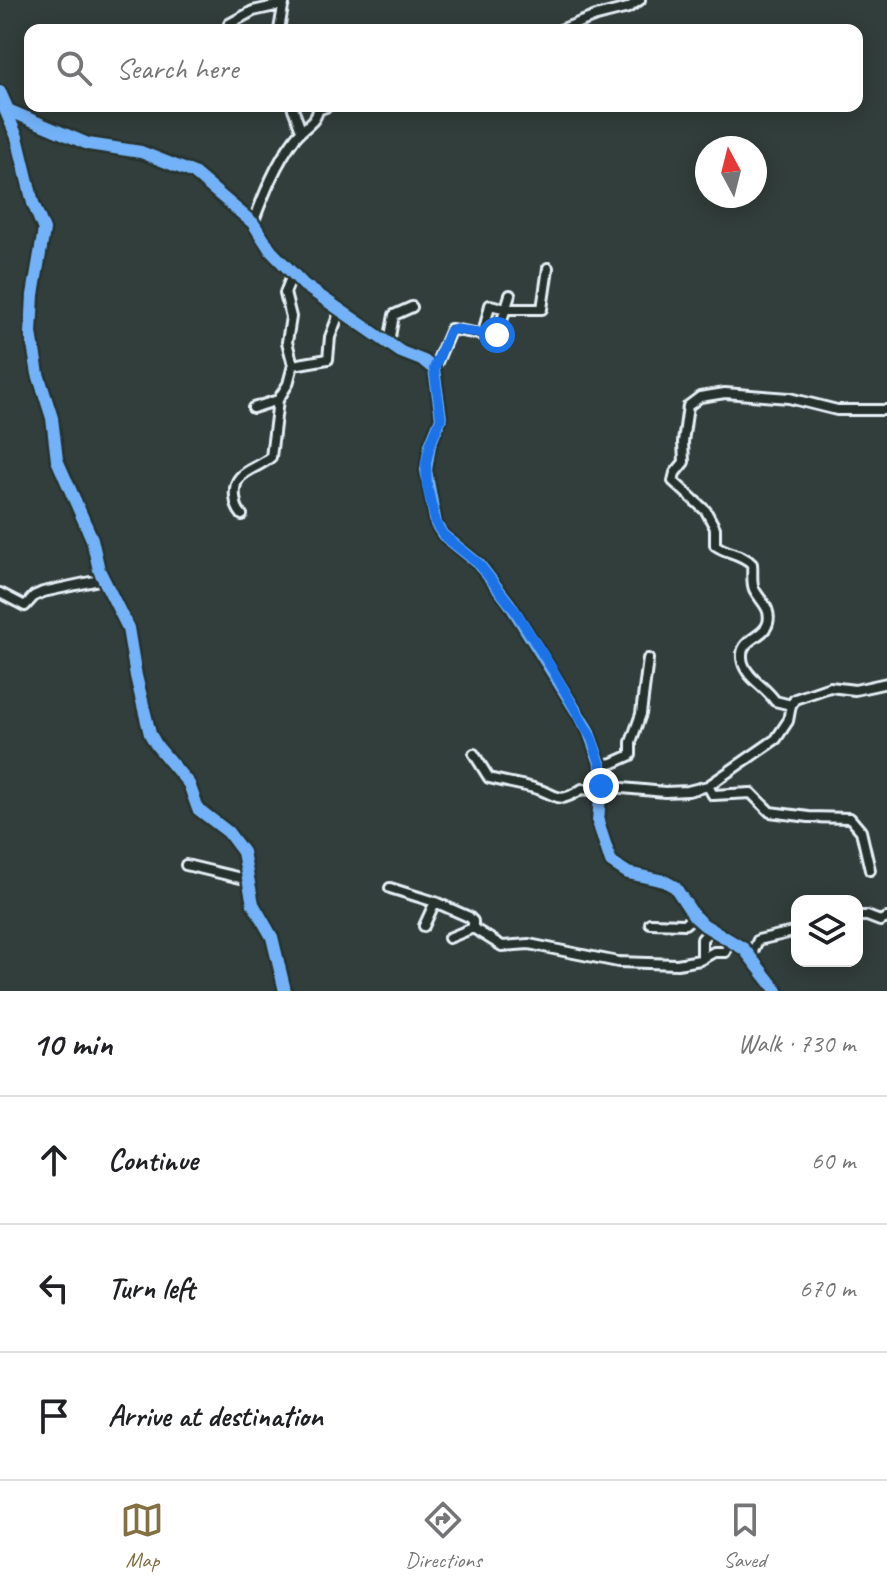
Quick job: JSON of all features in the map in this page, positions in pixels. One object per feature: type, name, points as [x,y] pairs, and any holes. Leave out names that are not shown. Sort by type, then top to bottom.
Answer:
[{"type":"street","points":[[575,24],[631,7],[640,0]]},
{"type":"street","points":[[229,24],[247,13],[284,2],[280,24]]},
{"type":"street","points":[[0,92],[23,156],[33,203],[44,230],[31,310],[34,360],[52,418],[57,460],[92,539],[99,570],[128,630],[150,734],[189,784],[198,809],[236,841],[245,857],[253,904],[272,937],[285,991]]},
{"type":"street","points":[[4,107],[88,144],[141,152],[186,169],[208,182],[253,223],[271,251],[292,275],[340,311],[434,369]]},
{"type":"street","points":[[294,112],[301,130]]},
{"type":"street","points":[[253,223],[275,172],[301,130],[316,119],[318,112]]},
{"type":"street","points":[[483,334],[489,306],[542,309],[548,268]]},
{"type":"street","points":[[242,515],[236,501],[235,483],[240,475],[271,457],[278,400],[288,384],[293,365],[287,342],[291,317],[285,293],[292,275]]},
{"type":"street","points":[[510,295],[498,333],[451,329],[434,369],[441,418],[430,445],[426,476],[438,527],[479,564],[516,612],[584,723],[601,765],[598,822],[611,862],[628,873],[664,881],[675,887],[694,916],[751,956],[777,991]]},
{"type":"street","points":[[389,342],[394,315],[412,307]]},
{"type":"street","points":[[293,365],[328,359],[330,337],[340,311]]},
{"type":"street","points":[[791,705],[775,701],[743,665],[746,644],[769,622],[766,606],[753,584],[752,564],[742,555],[715,545],[715,528],[706,511],[673,481],[684,462],[683,442],[688,406],[700,397],[725,393],[777,396],[837,410],[887,410]]},
{"type":"street","points":[[253,408],[278,400]]},
{"type":"street","points":[[0,593],[25,606],[43,592],[104,579]]},
{"type":"street","points":[[601,765],[631,755],[631,742],[641,714],[648,659]]},
{"type":"street","points":[[474,754],[489,778],[536,788],[559,798],[572,796],[582,789],[600,788],[688,791],[708,786],[776,739],[788,721],[795,699],[822,689],[837,687],[855,690],[887,683]]},
{"type":"street","points":[[708,786],[713,795],[751,793],[770,812],[850,818],[861,831],[870,870]]},
{"type":"street","points":[[186,865],[249,880]]},
{"type":"street","points":[[390,888],[469,917],[473,928]]},
{"type":"street","points":[[424,926],[435,902]]},
{"type":"street","points":[[650,923],[685,924],[694,916]]},
{"type":"street","points":[[863,916],[880,921],[887,918]]},
{"type":"street","points":[[449,938],[473,928]]},
{"type":"street","points":[[473,928],[502,946],[529,944],[600,959],[647,964],[677,964],[702,959],[714,952],[726,951],[731,940]]},
{"type":"street","points":[[702,959],[702,939],[711,929]]},
{"type":"street","points":[[751,956],[758,940],[791,932]]},
{"type":"cycle path","points":[[0,92],[8,110],[88,144],[141,152],[194,173],[253,223],[271,251],[304,285],[401,352],[424,361],[434,369],[441,418],[430,445],[426,470],[436,524],[443,535],[479,564],[509,603],[588,730],[602,769],[598,822],[611,862],[628,873],[664,881],[675,887],[694,916],[744,949],[777,991]]},
{"type":"cycle path","points":[[4,107],[17,137],[33,203],[44,230],[33,295],[31,333],[38,374],[52,418],[57,460],[92,539],[99,570],[128,628],[150,734],[189,784],[198,809],[228,832],[243,852],[253,904],[272,937],[285,991]]},
{"type":"route","points":[[497,335],[454,329],[449,332],[434,369],[441,418],[426,463],[429,497],[439,530],[479,564],[554,672],[592,739],[602,769],[601,786]]}]
